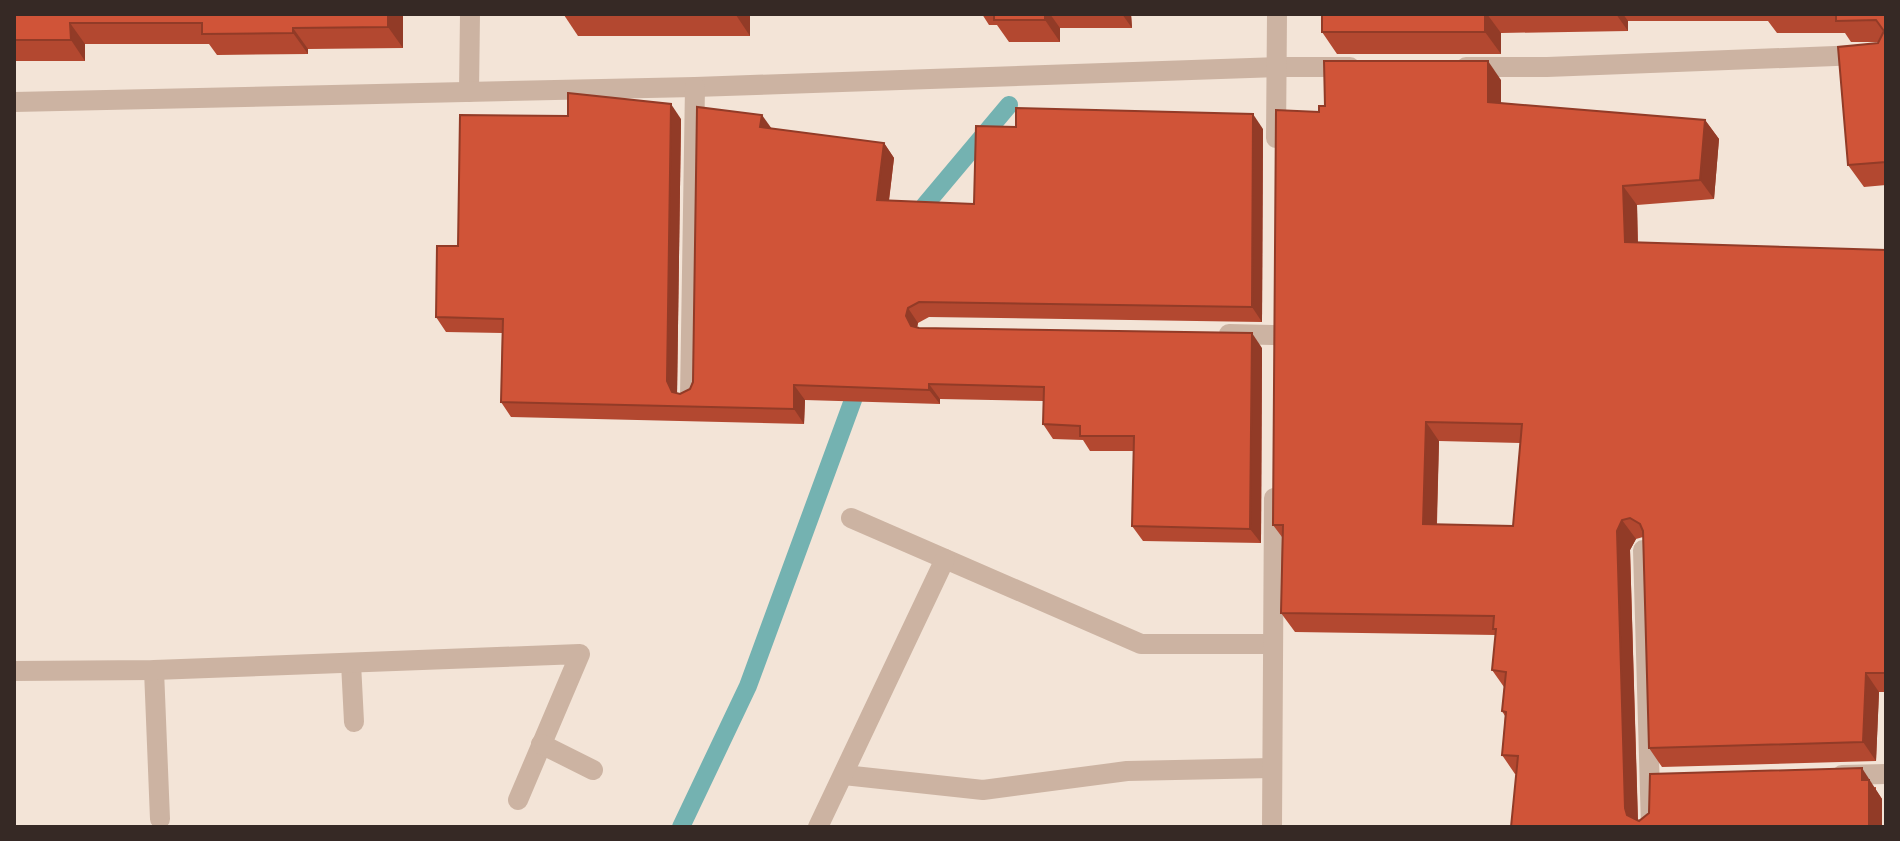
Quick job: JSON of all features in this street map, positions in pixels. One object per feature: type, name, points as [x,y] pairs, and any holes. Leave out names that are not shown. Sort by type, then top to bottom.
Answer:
[{"type":"street","points":[[469,92],[470,14]]},
{"type":"street","points":[[1276,162],[1277,14]]},
{"type":"street","points":[[1451,67],[1547,67],[1886,54]]},
{"type":"street","points":[[14,102],[695,87],[1277,67],[1372,67]]},
{"type":"street","points":[[690,396],[695,87]]},
{"type":"street","points":[[1212,334],[1275,335]]},
{"type":"street","points":[[1272,827],[1274,474]]},
{"type":"street","points":[[851,518],[1141,644],[1273,644]]},
{"type":"street","points":[[1643,550],[1658,780],[1651,827]]},
{"type":"street","points":[[818,827],[945,559]]},
{"type":"street","points":[[14,671],[154,670],[580,654],[518,800]]},
{"type":"street","points":[[351,663],[354,722]]},
{"type":"street","points":[[154,670],[160,819]]},
{"type":"street","points":[[541,744],[593,770]]},
{"type":"street","points":[[844,775],[983,790],[1127,771],[1272,768]]},
{"type":"street","points":[[1823,775],[1886,774]]},
{"type":"building","points":[[14,14],[388,14],[388,27],[293,28],[293,33],[202,34],[202,23],[70,23],[71,40],[14,40]]},
{"type":"building","points":[[736,14],[736,15],[564,15]]},
{"type":"building","points":[[994,14],[1045,14],[1045,20],[994,20]]},
{"type":"building","points":[[1322,14],[1485,14],[1485,32],[1322,32]]},
{"type":"building","points":[[1836,14],[1885,14],[1886,162],[1848,165],[1838,47],[1878,43],[1884,31],[1876,20],[1836,21]]},
{"type":"building","points":[[1324,61],[1488,61],[1488,102],[1705,120],[1700,180],[1623,186],[1625,242],[1886,250],[1886,673],[1866,673],[1863,742],[1649,748],[1643,531],[1640,524],[1630,518],[1622,520],[1617,531],[1627,815],[1639,821],[1649,813],[1650,774],[1862,768],[1862,780],[1869,780],[1869,827],[1511,827],[1518,756],[1502,755],[1506,672],[1492,670],[1496,629],[1493,629],[1494,616],[1281,613],[1283,525],[1273,525],[1276,110],[1319,112],[1319,106],[1325,106]],"holes":[[[1426,422],[1522,424],[1513,526],[1423,524]]]},
{"type":"building","points":[[568,93],[671,104],[667,381],[672,392],[680,394],[690,389],[693,382],[697,107],[762,115],[760,127],[884,143],[877,200],[974,204],[976,126],[1016,127],[1016,108],[1253,114],[1252,307],[919,302],[908,308],[906,316],[911,326],[919,328],[1252,333],[1250,529],[1132,526],[1134,436],[1080,436],[1080,426],[1043,424],[1044,387],[929,384],[929,390],[794,385],[794,409],[501,402],[503,319],[436,317],[437,246],[458,246],[460,115],[568,116]]},
{"type":"waterway","points":[[919,222],[925,205],[1009,105]]},
{"type":"waterway","points":[[681,827],[748,686],[860,381]]}]
